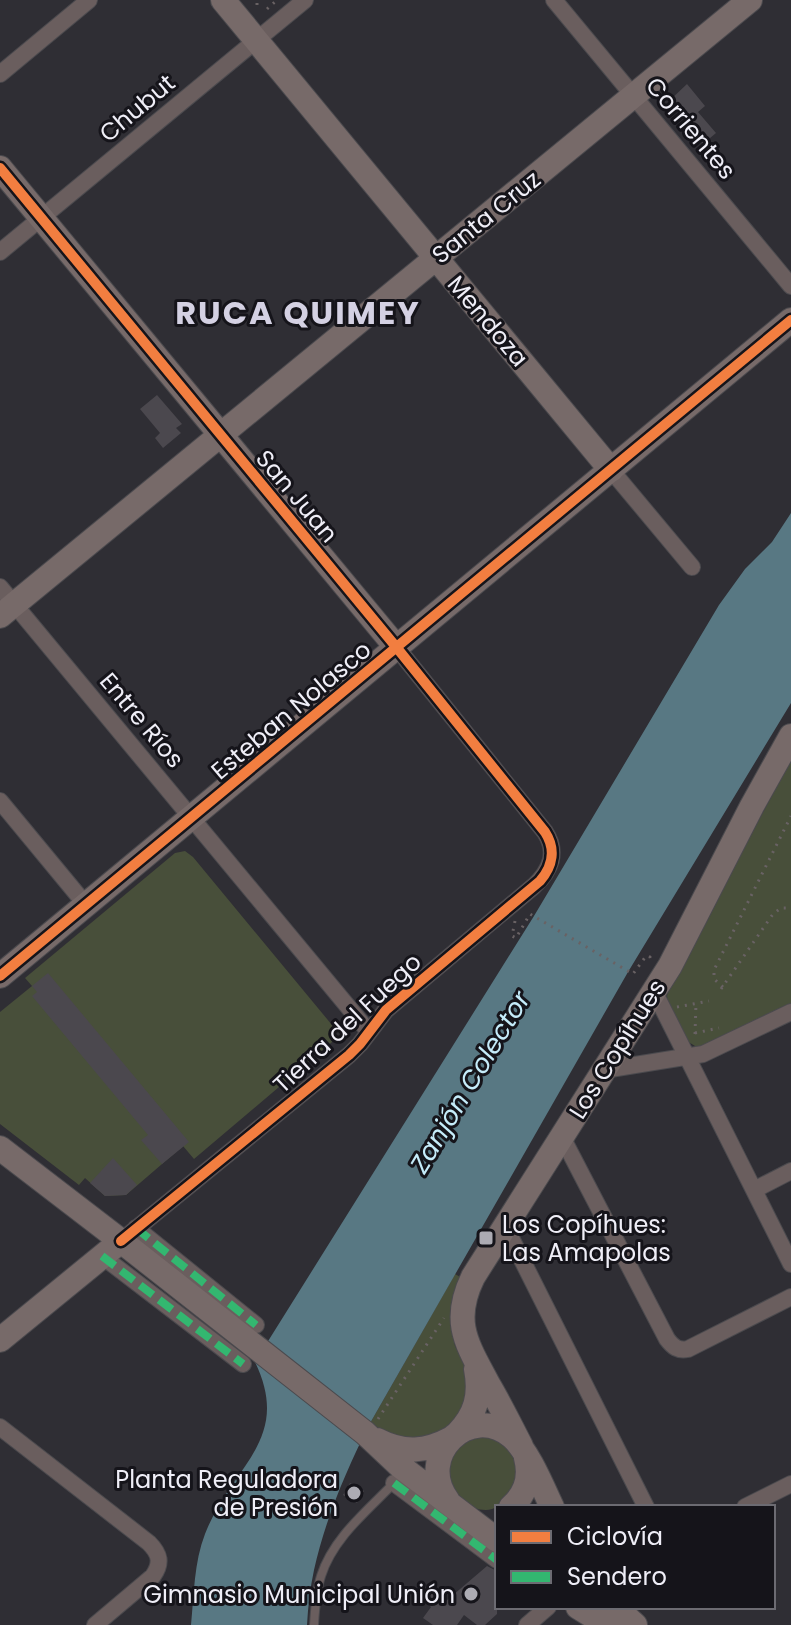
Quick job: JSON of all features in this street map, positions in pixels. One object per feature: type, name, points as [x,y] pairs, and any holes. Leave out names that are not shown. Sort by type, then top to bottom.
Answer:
[{"type":"street","points":[[0,74],[89,0]]},
{"type":"street","name":"Mendoza","points":[[223,0],[692,567]]},
{"type":"street","name":"Chubut","points":[[0,252],[305,0]]},
{"type":"street","name":"Corrientes","points":[[554,0],[791,286]]},
{"type":"street","name":"Santa Cruz","points":[[5,602],[220,435],[750,0]]},
{"type":"street","name":"San Juan","points":[[0,168],[545,832],[551,843],[552,856]]},
{"type":"street","name":"Esteban Nolasco","points":[[0,976],[791,320]]},
{"type":"street","name":"Entre Ríos","points":[[5,602],[192,818],[369,1032]]},
{"type":"street","name":"Los Copíhues","points":[[453,1506],[440,1489],[437,1471],[441,1453],[468,1421],[477,1401],[479,1387],[475,1363],[462,1319],[473,1277],[604,1070],[663,1000],[676,954],[758,793],[791,736]]},
{"type":"street","points":[[0,801],[86,905]]},
{"type":"street","name":"Tierra del Fuego","points":[[0,1340],[349,1055],[386,1010],[540,881],[548,870],[552,856]]},
{"type":"street","points":[[663,1000],[691,1052],[791,1264]]},
{"type":"street","points":[[604,1070],[714,1050],[791,1012]]},
{"type":"street","points":[[562,1137],[667,1339],[677,1349],[688,1349],[791,1297]]},
{"type":"street","points":[[0,1148],[120,1242],[252,1358],[365,1433],[389,1446],[407,1450],[426,1449],[475,1427],[494,1427],[506,1433],[522,1449],[528,1465],[526,1485],[513,1505]]},
{"type":"street","points":[[754,1190],[791,1171]]},
{"type":"street","points":[[505,1226],[645,1505]]},
{"type":"street","points":[[120,1242],[256,1325]]},
{"type":"street","name":"Los Copíhues","points":[[475,1363],[551,1505]]},
{"type":"street","points":[[0,1427],[156,1551],[159,1561],[157,1571],[95,1625]]},
{"type":"street","points":[[365,1433],[400,1466],[495,1538]]},
{"type":"street","points":[[394,1483],[495,1559]]},
{"type":"street","points":[[749,1505],[791,1484]]},
{"type":"street","points":[[453,1506],[473,1516],[495,1515]]},
{"type":"street","points":[[527,1625],[546,1609]]},
{"type":"street","points":[[581,1609],[607,1625]]},
{"type":"street","points":[[617,1609],[635,1625]]},
{"type":"lane","points":[[314,1625],[319,1585],[330,1555],[394,1483]]},
{"type":"path","points":[[267,9],[277,0]]},
{"type":"path","points":[[791,816],[714,970],[714,979],[722,988],[773,914],[781,908],[791,908]]},
{"type":"path","points":[[534,916],[628,972]]},
{"type":"path","points":[[663,1000],[709,1001]]},
{"type":"path","points":[[691,1052],[696,1003]]},
{"type":"green space","points":[[791,760],[791,1005],[705,1046],[695,1046],[687,1041],[668,1004],[669,988]]},
{"type":"green space","points":[[185,851],[332,1025],[336,1035],[332,1042],[194,1159],[183,1146],[126,1195],[105,1196],[85,1178],[79,1185],[0,1124],[0,1012],[32,986],[25,978],[175,853]]},
{"type":"green space","points":[[455,1274],[462,1278],[452,1332],[465,1366],[467,1401],[450,1428],[415,1442],[369,1425]]},
{"type":"green space","points":[[481,1432],[514,1448],[520,1480],[499,1505],[493,1509],[478,1509],[455,1500],[446,1457]]},
{"type":"water","name":"Zanjón Colector","points":[[791,513],[791,703],[628,972],[369,1425],[344,1478],[324,1533],[309,1598],[307,1625],[191,1625],[197,1567],[205,1534],[216,1510],[263,1433],[267,1413],[265,1389],[255,1362],[534,916],[719,605],[745,569],[772,542]]},
{"type":"building","points":[[687,84],[705,106],[698,112],[716,133],[703,144],[668,102]]},
{"type":"building","points":[[157,395],[182,424],[176,428],[181,433],[163,448],[155,438],[160,433],[140,409]]},
{"type":"building","points":[[48,973],[189,1142],[162,1164],[141,1140],[148,1135],[32,996],[37,992],[32,986]]},
{"type":"building","points":[[113,1158],[137,1185],[126,1195],[105,1196],[90,1183]]},
{"type":"building","name":"Planta Reguladora de Presión","points":[[350,1483],[364,1491],[357,1503],[343,1495]]},
{"type":"building","points":[[487,1566],[495,1570],[497,1614],[485,1625],[477,1625],[464,1615],[457,1625],[433,1625],[423,1618],[431,1607],[424,1601],[432,1590],[446,1601]]},
{"type":"marked path","points":[[136,1228],[256,1325]]},
{"type":"marked path","points":[[102,1256],[243,1364]]},
{"type":"marked path","points":[[394,1483],[495,1559]]},
{"type":"cycle path","points":[[0,168],[397,648],[545,832],[552,851],[548,869],[540,881],[386,1010],[349,1055],[121,1241]]},
{"type":"cycle path","points":[[0,976],[791,320]]},
{"type":"place","name":"Los Copíhues: Las Amapolas","points":[[486,1238]]},
{"type":"place","name":"Planta Reguladora de Presión","points":[[354,1493]]},
{"type":"place","name":"Gimnasio Municipal Unión","points":[[471,1594]]},
{"type":"district","name":"RUCA QUIMEY","points":[[298,312]]}]
